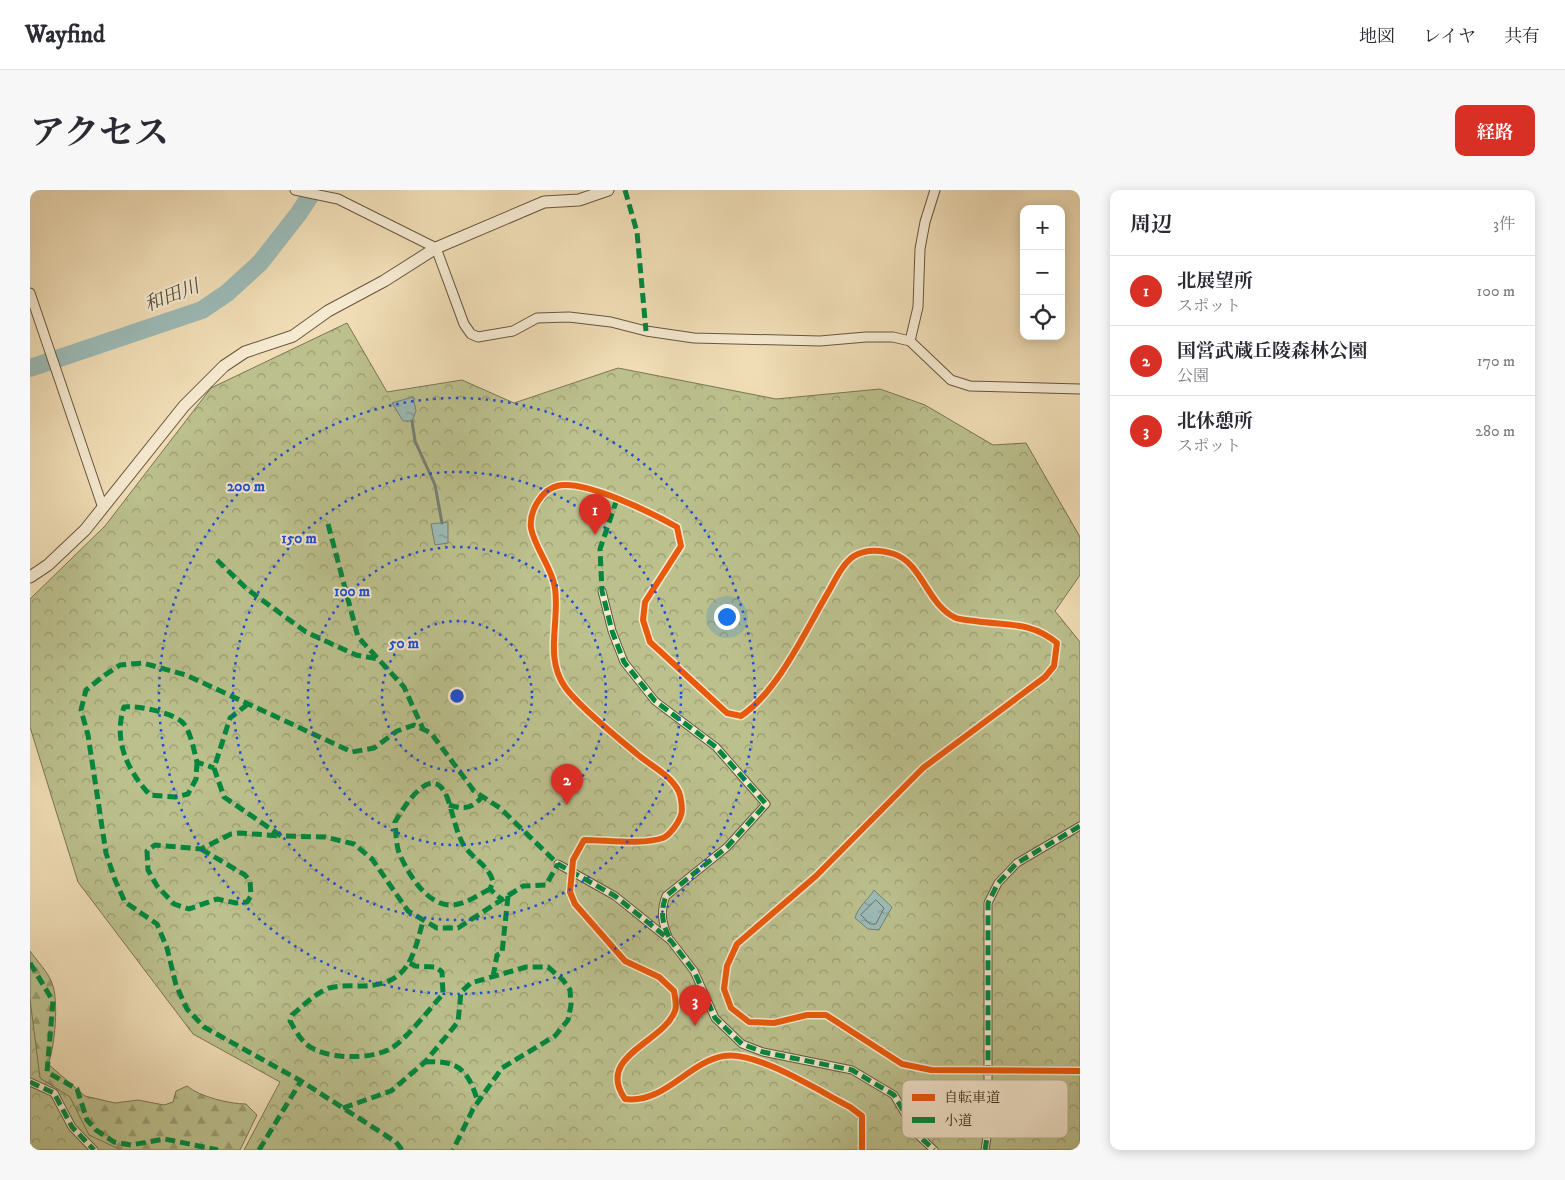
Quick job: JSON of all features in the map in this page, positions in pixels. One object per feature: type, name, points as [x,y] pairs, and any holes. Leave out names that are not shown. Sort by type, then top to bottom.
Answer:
[{"type":"street","points":[[295,190],[338,198],[436,248],[464,324],[471,334],[478,337],[513,331],[537,318],[569,317],[611,322],[646,331],[694,338],[820,341],[892,337],[910,341],[951,380],[970,386],[1080,389]]},
{"type":"street","points":[[30,577],[63,551],[103,508],[184,406],[224,366],[245,352],[293,336],[328,311],[384,281],[436,248],[544,202],[579,200],[608,190]]},
{"type":"street","points":[[910,341],[918,306],[920,249],[934,190]]},
{"type":"street","points":[[30,293],[103,508]]},
{"type":"street","points":[[602,590],[612,631],[624,662],[655,700],[716,747],[766,804],[726,847],[666,896],[662,907],[663,924],[671,941],[694,971],[715,1018],[742,1044],[763,1052],[852,1070],[894,1095],[902,1109]]},
{"type":"street","points":[[988,1080],[988,903],[998,883],[1017,863],[1080,826]]},
{"type":"street","points":[[561,865],[615,896],[671,941]]},
{"type":"street","points":[[30,1082],[54,1093],[72,1127],[94,1150]]},
{"type":"street","points":[[921,1138],[934,1150]]},
{"type":"green space","points":[[347,323],[387,392],[462,380],[514,403],[618,368],[776,399],[880,389],[925,405],[993,445],[1026,443],[1080,537],[1080,575],[1055,611],[1080,642],[1080,1150],[244,1150],[280,1082],[193,1034],[78,882],[30,727],[30,599],[105,526],[211,388]]},
{"type":"green space","points":[[30,951],[48,975],[54,990],[55,1024],[53,1047],[48,1064],[85,1096],[115,1103],[138,1100],[164,1105],[173,1102],[176,1091],[187,1086],[215,1099],[246,1104],[257,1115],[240,1150],[30,1150]]},
{"type":"green space","points":[[30,999],[40,1078],[70,1097],[89,1135],[121,1150],[30,1150]]},
{"type":"water","points":[[413,397],[416,411],[412,421],[403,421],[392,403]]},
{"type":"water","points":[[448,522],[448,543],[435,545],[431,524]]},
{"type":"water","points":[[874,890],[892,907],[879,930],[868,929],[855,918],[858,910]]},
{"type":"waterway","name":"和田川","points":[[30,368],[202,310],[227,293],[260,263],[299,213],[314,190]]},
{"type":"waterway","points":[[412,421],[415,441],[435,485],[442,523]]},
{"type":"marked path","points":[[625,190],[637,232],[646,331]]},
{"type":"marked path","points":[[617,499],[600,549],[602,591],[612,631],[624,662],[655,701],[716,747],[766,804],[727,847],[666,896],[663,918],[670,939]]},
{"type":"marked path","points":[[328,524],[358,637],[404,687],[423,729]]},
{"type":"marked path","points":[[217,560],[247,589],[306,632],[356,655],[378,659]]},
{"type":"marked path","points":[[402,1150],[396,1142],[301,1081],[204,1027],[187,1009],[176,985],[167,948],[157,924],[125,902],[106,853],[88,735],[81,710],[86,690],[120,665],[143,663],[186,675],[352,752],[374,748],[397,731],[414,725],[431,733],[474,791],[500,808],[558,864],[615,896],[671,941],[694,971],[715,1018],[742,1044],[763,1052],[852,1070],[894,1095],[902,1109]]},
{"type":"marked path","points":[[248,704],[230,718],[214,768],[224,797],[281,836],[325,837],[354,844],[372,859],[408,911],[437,928],[458,928],[523,886],[546,885],[558,864]]},
{"type":"marked path","points":[[197,762],[196,779],[188,794],[175,797],[150,795],[135,775],[124,754],[120,731],[124,707],[137,707],[165,713],[180,720],[189,732],[197,762],[214,768]]},
{"type":"marked path","points":[[490,889],[456,905],[442,904],[426,894],[407,870],[399,853],[395,822],[411,798],[426,785],[434,783],[441,787],[447,797],[463,844],[488,871],[493,882],[490,889],[502,900]]},
{"type":"marked path","points":[[449,805],[459,808],[467,807],[482,797]]},
{"type":"marked path","points":[[988,1080],[988,903],[998,883],[1017,863],[1080,826]]},
{"type":"marked path","points":[[201,849],[245,875],[250,881],[251,896],[247,902],[236,903],[217,899],[189,909],[174,904],[157,886],[148,870],[147,851],[155,845],[201,849],[231,834],[281,836]]},
{"type":"marked path","points":[[493,977],[497,955],[502,953],[508,896]]},
{"type":"marked path","points":[[410,963],[415,966],[436,967],[442,972],[443,994],[410,1031],[390,1049],[381,1053],[359,1056],[323,1053],[305,1043],[290,1021],[292,1015],[319,993],[329,988],[379,984],[399,974],[412,957],[423,921]]},
{"type":"marked path","points":[[30,963],[53,1001],[47,1072],[77,1089],[87,1120],[96,1130],[114,1142],[131,1145],[165,1139],[218,1150]]},
{"type":"marked path","points":[[343,1108],[391,1091],[425,1062],[458,1022],[461,992],[471,983],[526,967],[548,967],[563,980],[570,990],[571,1005],[568,1020],[555,1036],[502,1068],[473,1109],[453,1150]]},
{"type":"marked path","points":[[425,1062],[446,1063],[460,1069],[470,1082],[478,1102]]},
{"type":"marked path","points":[[259,1150],[301,1081]]},
{"type":"marked path","points":[[30,1082],[54,1093],[72,1127],[94,1150]]},
{"type":"marked path","points":[[921,1138],[934,1150]]},
{"type":"marked path","points":[[985,1150],[987,1138]]},
{"type":"cycle path","points":[[862,1150],[862,1116],[850,1107],[806,1083],[753,1059],[724,1056],[711,1060],[652,1095],[639,1099],[625,1099],[618,1084],[618,1072],[624,1061],[668,1022],[676,1009],[674,991],[659,977],[625,961],[575,904],[570,892],[573,860],[584,840],[635,842],[663,838],[678,821],[682,813],[681,804],[679,792],[671,781],[589,713],[571,695],[559,676],[555,664],[554,651],[555,588],[551,573],[536,543],[531,528],[532,515],[537,502],[551,488],[569,485],[584,487],[635,506],[677,527],[681,546],[645,602],[643,620],[650,642],[727,713],[741,716],[754,706],[778,678],[842,569],[849,560],[863,552],[884,552],[904,559],[919,575],[938,604],[956,618],[1028,628],[1038,631],[1057,643],[1054,666],[1045,677],[923,768],[816,876],[737,944],[727,966],[724,989],[731,1008],[749,1022],[774,1023],[807,1015],[826,1015],[902,1064],[931,1070],[1080,1071]]},
{"type":"place","name":"北展望所","points":[[595,535]]},
{"type":"place","name":"国営武蔵丘陵森林公園","points":[[567,805]]},
{"type":"place","name":"北休憩所","points":[[695,1026]]}]
